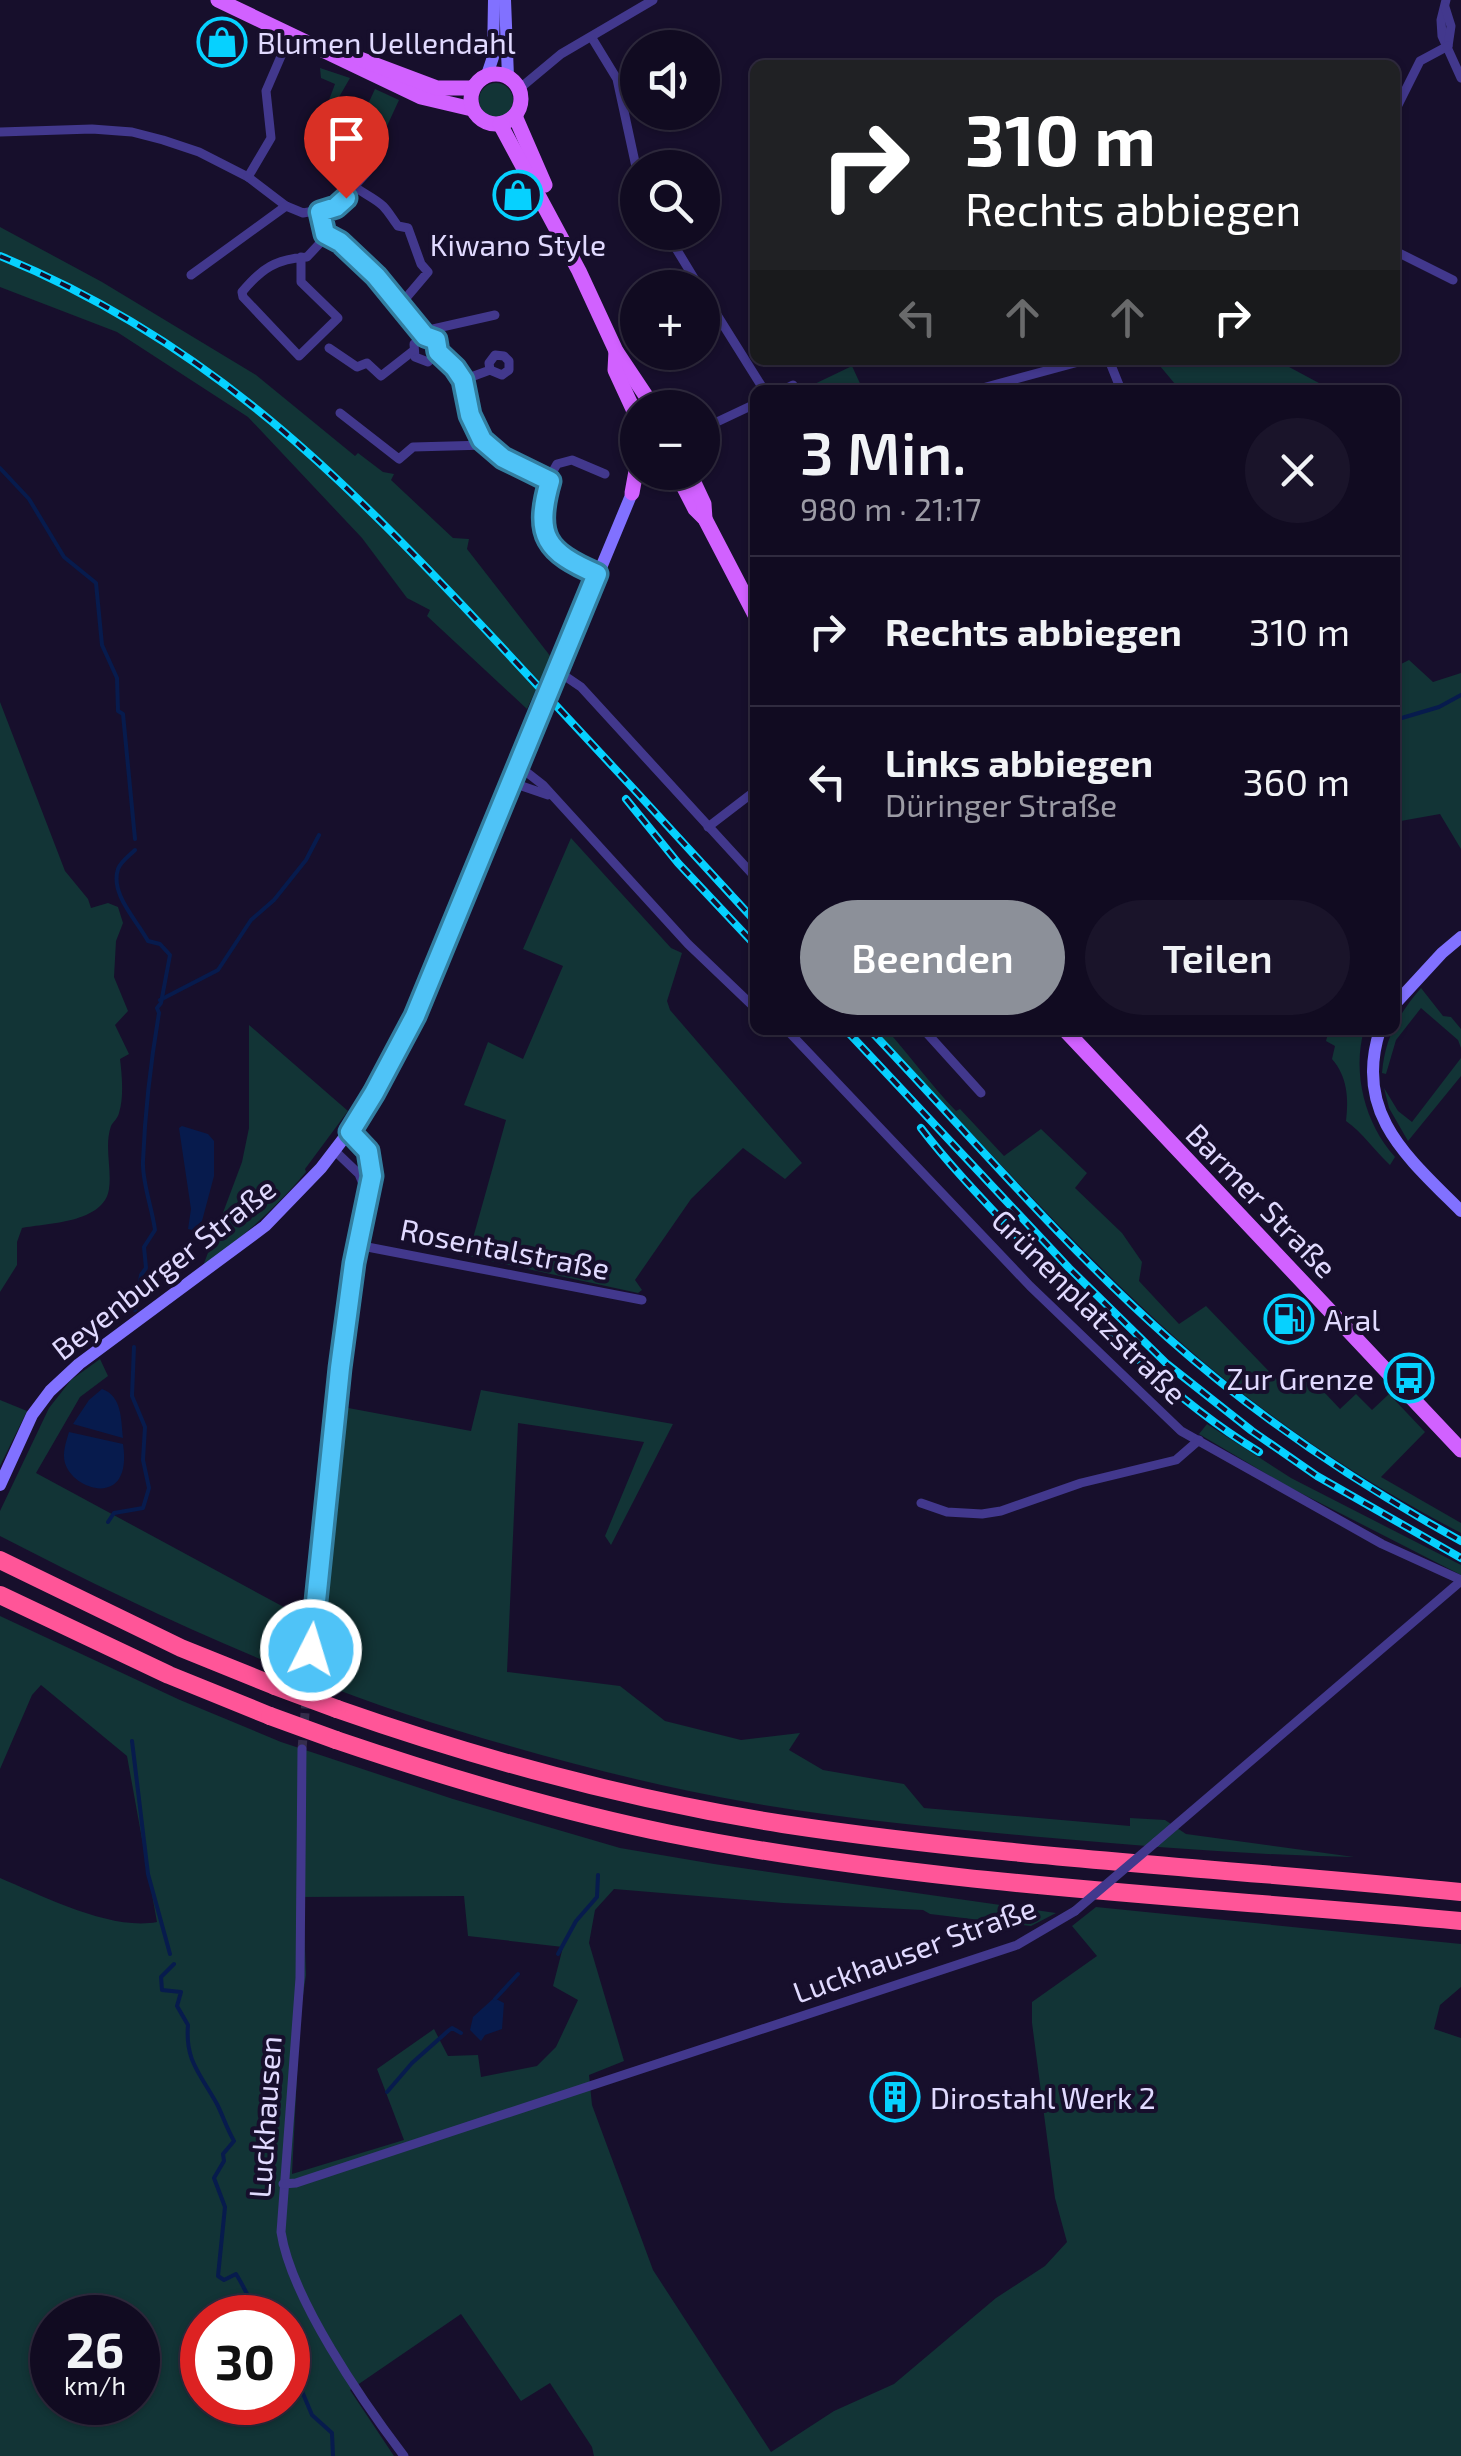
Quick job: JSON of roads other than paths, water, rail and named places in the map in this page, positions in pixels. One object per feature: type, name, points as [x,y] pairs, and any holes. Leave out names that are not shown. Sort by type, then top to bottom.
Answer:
[{"type":"highway","points":[[6,1564],[180,1648],[337,1709],[476,1754],[676,1804],[781,1823],[964,1846],[1461,1892]]},
{"type":"highway","points":[[0,1594],[169,1675],[336,1740],[576,1812],[670,1834],[887,1869],[1461,1921]]},
{"type":"main road","points":[[218,0],[332,52],[437,88],[473,88],[487,75],[493,57],[494,0]]},
{"type":"main road","points":[[505,0],[514,83],[521,99],[507,120]]},
{"type":"main road","points":[[332,52],[341,60],[421,97],[472,109],[482,120],[507,120]]},
{"type":"main road","points":[[487,75],[514,83]]},
{"type":"main road","points":[[472,109],[473,88]]},
{"type":"main road","points":[[507,120],[574,247],[580,271],[634,390]]},
{"type":"main road","points":[[616,355],[641,390]]},
{"type":"main road","points":[[616,355],[615,370],[624,390]]},
{"type":"main road","points":[[685,490],[695,510],[705,519],[750,605]]},
{"type":"main road","points":[[697,490],[705,519]]},
{"type":"main road","name":"Beyenburger Straße","points":[[0,1486],[32,1414],[61,1380],[255,1234],[284,1209],[350,1132],[415,1016],[632,493]]},
{"type":"main road","points":[[1400,998],[1461,937]]},
{"type":"main road","name":"Barmer Straße","points":[[1070,1035],[1461,1450]]},
{"type":"main road","points":[[1379,1035],[1372,1066],[1373,1092],[1384,1122],[1404,1152],[1461,1211]]},
{"type":"street","points":[[514,83],[653,0]]},
{"type":"street","points":[[1446,4],[1451,26],[1448,46],[1461,78]]},
{"type":"street","points":[[248,177],[270,138],[266,91],[290,33]]},
{"type":"street","points":[[592,38],[617,79],[632,150]]},
{"type":"street","points":[[1400,101],[1420,61],[1448,46]]},
{"type":"street","points":[[0,132],[132,132],[199,152],[248,177],[286,206],[303,213],[336,207],[354,185],[368,171],[359,156],[347,156],[340,166],[344,178],[354,185],[383,206],[398,226],[408,228],[421,264],[428,272],[400,305]]},
{"type":"street","points":[[359,156],[370,134]]},
{"type":"street","points":[[192,275],[286,206]]},
{"type":"street","points":[[301,257],[301,282],[338,318],[299,356],[243,298],[242,292],[269,264],[278,260],[301,257],[307,257],[325,234],[320,212]]},
{"type":"street","points":[[325,234],[360,259],[426,336],[436,340],[438,352],[434,360],[425,363],[416,359],[412,351]]},
{"type":"street","points":[[1400,254],[1453,280]]},
{"type":"street","points":[[330,348],[346,363],[357,368],[367,363],[381,376],[412,351],[416,341],[433,330],[494,315]]},
{"type":"street","points":[[720,318],[761,385]]},
{"type":"street","points":[[438,352],[463,380],[474,427],[487,445],[503,458],[550,481]]},
{"type":"street","points":[[994,385],[1068,365]]},
{"type":"street","points":[[463,380],[490,370]]},
{"type":"street","points":[[720,421],[750,406]]},
{"type":"street","points":[[340,413],[399,459],[413,448],[487,445]]},
{"type":"street","points":[[597,574],[568,562],[548,539],[541,515],[557,464],[572,460],[604,474]]},
{"type":"street","points":[[559,672],[581,687],[750,872]]},
{"type":"street","points":[[520,766],[538,780],[717,975],[750,1004]]},
{"type":"street","points":[[513,783],[551,796]]},
{"type":"street","points":[[708,827],[750,795]]},
{"type":"street","name":"Grünenplatzstraße","points":[[792,1035],[1030,1286],[1181,1431],[1382,1544],[1461,1581]]},
{"type":"street","points":[[929,1035],[981,1093]]},
{"type":"street","points":[[308,1678],[340,1368],[371,1159],[350,1132]]},
{"type":"street","points":[[335,1151],[359,1174],[367,1198]]},
{"type":"street","name":"Rosentalstraße","points":[[357,1245],[642,1300]]},
{"type":"street","points":[[922,1503],[947,1512],[1001,1511],[1081,1483],[1176,1460],[1199,1440]]},
{"type":"street","name":"Luckhauser Straße","points":[[283,2184],[296,2183],[1017,1945],[1075,1911],[1461,1581]]},
{"type":"street","name":"Luckhausen","points":[[302,1749],[300,1978],[282,2232],[294,2278],[363,2399],[404,2456]]},
{"type":"water","points":[[179,1128],[208,1134],[214,1141],[214,1176],[202,1221],[192,1230],[188,1229],[191,1209]]},
{"type":"water","points":[[102,1389],[117,1403],[123,1438],[73,1424]]},
{"type":"water","points":[[69,1432],[123,1444],[124,1465],[111,1486],[90,1486],[70,1473],[64,1455]]},
{"type":"water","points":[[494,1998],[504,2003],[502,2029],[485,2035],[481,2041],[470,2030],[473,2017]]},
{"type":"waterway","points":[[0,468],[29,499],[64,557],[96,583],[102,645],[117,678],[118,711],[123,714],[135,839]]},
{"type":"waterway","points":[[1400,719],[1439,707],[1461,695]]},
{"type":"waterway","points":[[160,1000],[218,970],[251,920],[274,900],[306,860],[319,835]]},
{"type":"waterway","points":[[135,850],[118,869],[118,888],[148,941],[160,944],[170,955],[157,1008],[144,1142],[144,1178],[155,1230],[144,1247],[146,1268],[141,1275],[135,1310]]},
{"type":"waterway","points":[[108,1522],[114,1513],[143,1508],[149,1488],[143,1460],[145,1427],[132,1396],[134,1347]]},
{"type":"waterway","points":[[132,1741],[148,1874],[170,1954]]},
{"type":"waterway","points":[[558,1954],[576,1921],[597,1897],[598,1875]]},
{"type":"waterway","points":[[174,1964],[161,1977],[162,1990],[181,1992],[177,2006],[188,2025],[191,2057],[234,2141],[223,2154],[224,2161],[214,2178],[225,2207],[218,2276],[224,2280],[236,2274],[247,2295]]},
{"type":"waterway","points":[[495,1999],[518,1974]]},
{"type":"waterway","points":[[387,2092],[448,2031],[452,2028],[461,2033]]},
{"type":"waterway","points":[[310,2410],[332,2433],[333,2456]]},
{"type":"tunnel","points":[[302,1749],[308,1678]]},
{"type":"railway","points":[[0,256],[76,291],[145,330],[271,421],[329,472],[442,583],[750,916]]},
{"type":"railway","points":[[626,799],[678,863],[750,940]]},
{"type":"railway","points":[[851,1035],[1069,1268],[1167,1364],[1317,1476],[1461,1558]]},
{"type":"railway","points":[[875,1035],[1052,1226],[1167,1337],[1308,1447],[1461,1541]]},
{"type":"railway","points":[[921,1128],[974,1190],[1110,1332],[1166,1384],[1259,1452]]},
{"type":"place","name":"Blumen Uellendahl","points":[[222,42]]},
{"type":"place","name":"Kiwano Style","points":[[518,195]]},
{"type":"place","name":"Aral","points":[[1289,1319]]},
{"type":"place","name":"Zur Grenze","points":[[1409,1378]]},
{"type":"place","name":"Dirostahl Werk 2","points":[[895,2097]]}]
